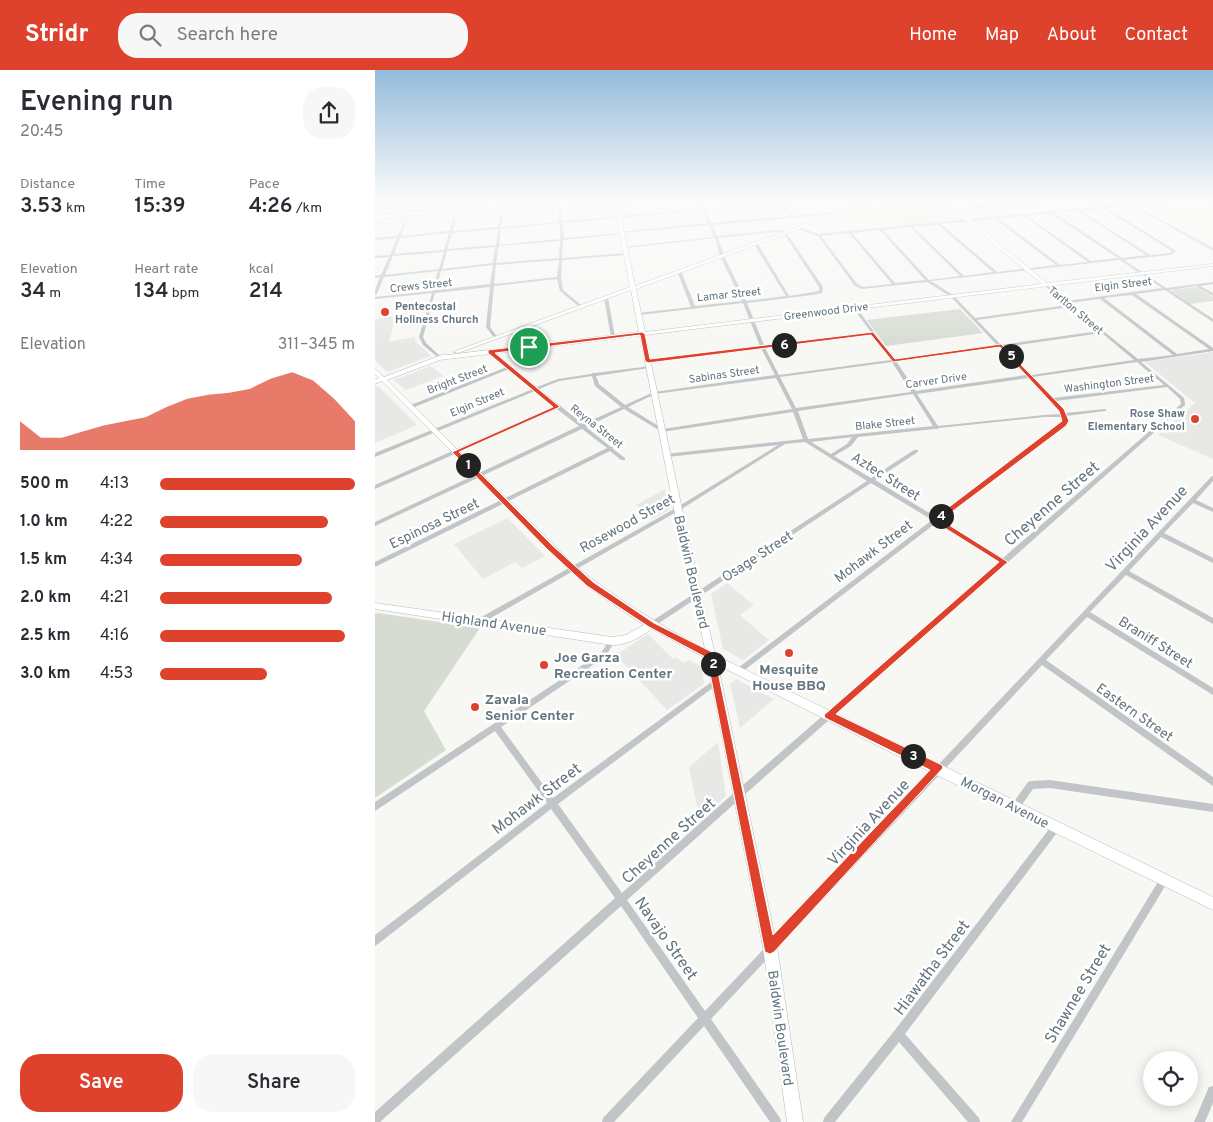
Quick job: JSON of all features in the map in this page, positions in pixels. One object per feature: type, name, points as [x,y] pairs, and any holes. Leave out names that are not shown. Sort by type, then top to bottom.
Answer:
[{"type":"main road","name":"Baldwin Boulevard","points":[[625,248],[770,948],[795,1122]]},
{"type":"main road","points":[[379,380],[744,248]]},
{"type":"main road","name":"Tarlton Street","points":[[1001,248],[1046,285]]},
{"type":"main road","name":"Greenwood Drive","points":[[440,358],[1213,265]]},
{"type":"main road","name":"Morgan Avenue","points":[[375,371],[379,380],[410,407],[572,568],[590,584],[651,625],[828,715],[1213,904]]},
{"type":"main road","name":"Highland Avenue","points":[[377,607],[612,641]]},
{"type":"main road","name":"Osage Street","points":[[612,641],[631,638],[651,625]]},
{"type":"street","points":[[375,294],[395,248]]},
{"type":"street","points":[[375,257],[466,248]]},
{"type":"street","points":[[496,338],[488,327],[491,285],[498,248]]},
{"type":"street","points":[[562,248],[559,278],[561,290],[581,307]]},
{"type":"street","points":[[720,248],[745,301],[763,348],[795,410],[806,441]]},
{"type":"street","points":[[758,248],[788,297]]},
{"type":"street","name":"Lamar Street","points":[[639,314],[821,292],[821,287],[795,248]]},
{"type":"street","points":[[829,248],[856,285],[862,288],[1171,254],[1175,251],[1170,248]]},
{"type":"street","points":[[864,248],[895,285]]},
{"type":"street","points":[[898,248],[929,282],[952,296],[1062,410],[1064,416]]},
{"type":"street","points":[[933,248],[963,277]]},
{"type":"street","points":[[967,248],[996,273]]},
{"type":"street","points":[[1035,248],[1059,266]]},
{"type":"street","points":[[1070,248],[1090,262]]},
{"type":"street","points":[[1105,248],[1213,321]]},
{"type":"street","points":[[1137,248],[1149,256]]},
{"type":"street","points":[[440,358],[424,344],[421,337],[446,250]]},
{"type":"street","points":[[375,276],[626,254]]},
{"type":"street","points":[[679,271],[693,307]]},
{"type":"street","name":"Crews Street","points":[[375,298],[559,278]]},
{"type":"street","name":"Elgin Street","points":[[1065,302],[1213,283]]},
{"type":"street","name":"Tarlton Street","points":[[1046,285],[1168,386],[1182,399],[1183,404]]},
{"type":"street","points":[[1198,286],[1213,295]]},
{"type":"street","points":[[1132,293],[1213,350]]},
{"type":"street","points":[[1101,297],[1176,355]]},
{"type":"street","points":[[606,298],[613,337]]},
{"type":"street","points":[[974,319],[1070,306]]},
{"type":"street","points":[[855,308],[893,360],[937,428]]},
{"type":"street","name":"Sabinas Street","points":[[375,524],[654,394],[1102,332]]},
{"type":"street","name":"Elgin Street","points":[[375,455],[559,380],[649,364],[873,333]]},
{"type":"street","name":"Carver Drive","points":[[662,431],[1213,350]]},
{"type":"street","name":"Reyna Street","points":[[490,352],[623,459]]},
{"type":"street","name":"Bright Street","points":[[410,407],[509,368]]},
{"type":"street","points":[[593,374],[597,385],[626,408],[662,431]]},
{"type":"street","name":"Washington Street","points":[[1052,400],[1168,386]]},
{"type":"street","name":"Cheyenne Street","points":[[375,1119],[828,715],[1005,562],[1183,404]]},
{"type":"street","points":[[375,487],[557,407]]},
{"type":"street","name":"Blake Street","points":[[667,455],[1044,416],[1064,416],[1105,410]]},
{"type":"street","name":"Mohawk Street","points":[[740,670],[1063,425],[1065,421],[1064,416]]},
{"type":"street","points":[[831,456],[849,445],[856,436]]},
{"type":"street","name":"Aztec Street","points":[[806,441],[1005,562]]},
{"type":"street","name":"Rosewood Street","points":[[479,621],[678,509],[784,443]]},
{"type":"street","name":"Espinosa Street","points":[[375,565],[611,448]]},
{"type":"street","name":"Osage Street","points":[[651,625],[916,451]]},
{"type":"street","name":"Virginia Avenue","points":[[607,1122],[938,768],[1042,661],[1213,478]]},
{"type":"street","points":[[1192,500],[1213,510]]},
{"type":"street","points":[[1161,534],[1213,561]]},
{"type":"street","points":[[1126,572],[1213,621]]},
{"type":"street","name":"Braniff Street","points":[[1086,613],[1213,692]]},
{"type":"street","points":[[375,807],[597,660],[603,655],[612,641]]},
{"type":"street","name":"Eastern Street","points":[[1042,661],[1213,782]]},
{"type":"street","name":"Mohawk Street","points":[[375,941],[553,803],[716,682]]},
{"type":"street","name":"Navajo Street","points":[[495,726],[622,900],[776,1122]]},
{"type":"street","points":[[1016,806],[1031,784],[1050,784],[1213,808]]},
{"type":"street","name":"Hiawatha Street","points":[[828,1122],[899,1034],[1056,828]]},
{"type":"street","name":"Shawnee Street","points":[[1016,1122],[1164,880]]},
{"type":"street","points":[[899,1034],[975,1122]]},
{"type":"street","points":[[1199,1122],[1213,1091]]},
{"type":"shaded area","points":[[1197,287],[1213,297],[1213,301],[1190,304],[1170,290]]},
{"type":"shaded area","points":[[960,309],[983,333],[886,346],[867,320]]},
{"type":"shaded area","points":[[396,316],[389,342],[415,337],[415,341],[431,356],[387,372],[375,360],[375,319]]},
{"type":"shaded area","name":"Rose Shaw Elementary School","points":[[1213,352],[1213,459],[1158,435],[1195,403],[1145,362]]},
{"type":"shaded area","points":[[431,366],[443,376],[406,390],[394,380]]},
{"type":"shaded area","points":[[378,386],[417,425],[375,443],[375,387]]},
{"type":"shaded area","points":[[665,489],[669,510],[653,519],[636,505]]},
{"type":"shaded area","points":[[508,518],[545,556],[522,568],[515,562],[483,579],[454,544]]},
{"type":"shaded area","points":[[727,583],[754,605],[740,615],[769,640],[743,660],[723,649],[711,594]]},
{"type":"shaded area","points":[[375,614],[480,628],[424,711],[446,750],[375,798]]},
{"type":"shaded area","points":[[648,634],[673,659],[676,657],[683,663],[689,660],[702,667],[704,684],[667,710],[616,655]]},
{"type":"shaded area","points":[[736,679],[774,699],[740,728],[730,684]]},
{"type":"shaded area","points":[[718,742],[726,796],[700,820],[689,767]]},
{"type":"place","name":"Pentecostal Holiness Church","points":[[385,312]]},
{"type":"place","name":"Rose Shaw Elementary School","points":[[1195,419]]},
{"type":"place","name":"Mesquite House BBQ","points":[[789,653]]},
{"type":"place","name":"Joe Garza Recreation Center","points":[[544,665]]},
{"type":"place","name":"Zavala Senior Center","points":[[475,707]]},
{"type":"route","points":[[873,333],[893,360],[1001,346],[1062,410],[1065,421],[1063,425],[936,520],[1005,562],[828,715],[938,768],[770,948],[711,656],[651,625],[590,584],[550,548],[455,452],[557,407],[490,352],[529,347],[642,334],[648,361],[873,333]]}]
